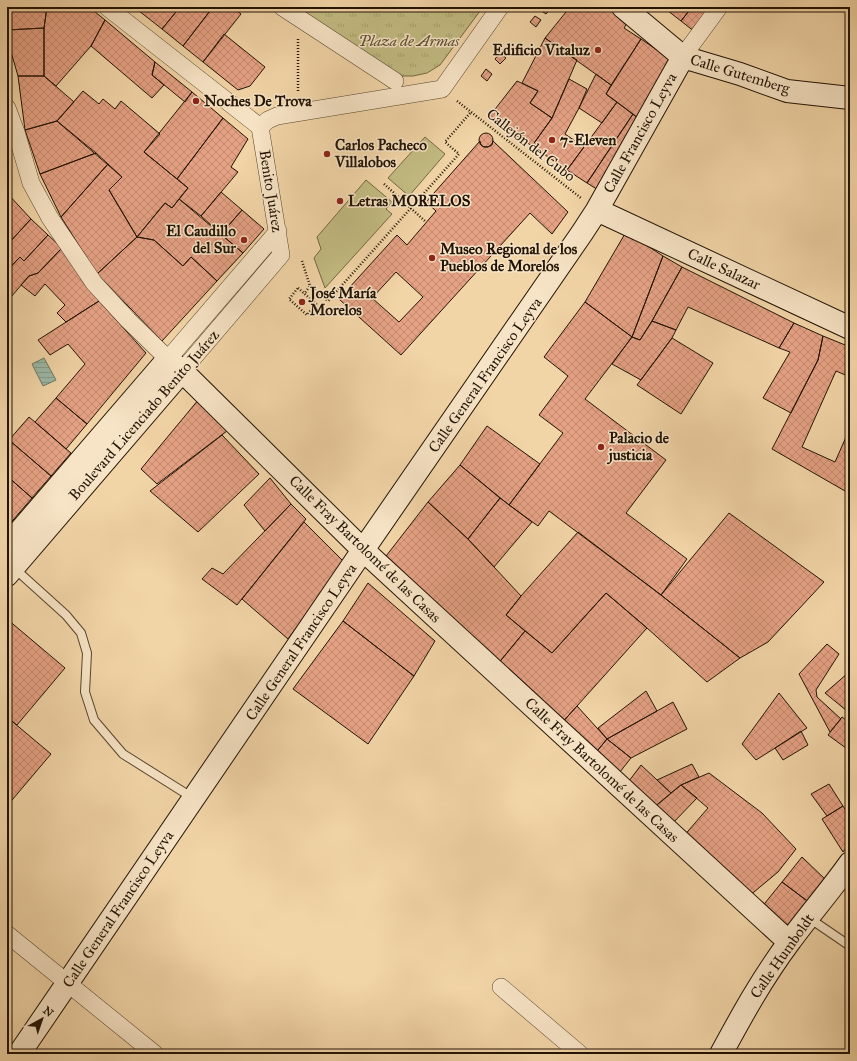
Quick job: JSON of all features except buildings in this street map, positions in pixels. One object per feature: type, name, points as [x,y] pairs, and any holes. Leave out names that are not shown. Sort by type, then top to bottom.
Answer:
[{"type":"street","points":[[107,7],[260,127],[268,120],[277,116],[442,89],[500,7]]},
{"type":"street","points":[[282,7],[395,81]]},
{"type":"street","name":"Calle Gutemberg","points":[[623,7],[684,57],[787,90],[850,98]]},
{"type":"street","points":[[684,57],[719,7]]},
{"type":"street","name":"Calle Francisco Leyva","points":[[597,210],[684,57]]},
{"type":"street","name":"Calle Fray Bartolomé de las Casas","points":[[7,108],[31,182],[50,218],[94,283],[128,320],[363,550],[789,942]]},
{"type":"street","name":"Benito Juárez","points":[[260,127],[281,255]]},
{"type":"street","name":"Calle Salazar","points":[[597,210],[850,328]]},
{"type":"street","name":"Calle General Francisco Leyva","points":[[19,1054],[597,210]]},
{"type":"street","name":"Boulevard Licenciado Benito Juárez","points":[[10,571],[175,365],[278,231]]},
{"type":"street","name":"Boulevard Licenciado Benito Juárez","points":[[7,546],[175,365],[281,255]]},
{"type":"street","name":"Calle Humboldt","points":[[724,1051],[748,1003],[789,942],[850,864]]},
{"type":"street","points":[[7,934],[155,1054]]},
{"type":"street","points":[[501,987],[580,1054]]},
{"type":"lane","points":[[10,571],[66,614],[81,633],[88,653],[85,692],[94,720],[123,754],[193,798]]},
{"type":"lane","points":[[808,918],[850,946]]},
{"type":"path","points":[[297,17],[298,92]]},
{"type":"path","name":"Callejón del Cubo","points":[[456,100],[597,210]]},
{"type":"path","points":[[302,261],[310,286],[328,300],[459,154],[445,142],[471,112]]},
{"type":"path","points":[[384,184],[426,222]]},
{"type":"path","points":[[304,294],[310,286]]},
{"type":"path","points":[[298,288],[304,294],[316,304],[308,314],[289,299],[298,288]]},
{"type":"green space","name":"Plaza de Armas","points":[[291,7],[483,7],[440,65],[427,73],[413,76],[397,76]]},
{"type":"green space","points":[[425,137],[445,154],[409,196],[388,178]]},
{"type":"green space","points":[[366,180],[392,202],[386,209],[392,214],[325,288],[314,258],[321,249],[317,237]]},
{"type":"shaded area","points":[[44,358],[56,380],[43,386],[32,364]]},
{"type":"place","name":"Edificio Vitaluz","points":[[598,50]]},
{"type":"place","name":"Noches De Trova","points":[[196,101]]},
{"type":"place","name":"7-Eleven","points":[[552,140]]},
{"type":"place","name":"Carlos Pacheco Villalobos","points":[[327,154]]},
{"type":"place","name":"Letras MORELOS","points":[[340,201]]},
{"type":"place","name":"El Caudillo del Sur","points":[[244,240]]},
{"type":"place","name":"Museo Regional de los Pueblos de Morelos","points":[[432,258]]},
{"type":"place","name":"José María Morelos","points":[[302,302]]},
{"type":"place","name":"Palacio de justicia","points":[[601,447]]}]
